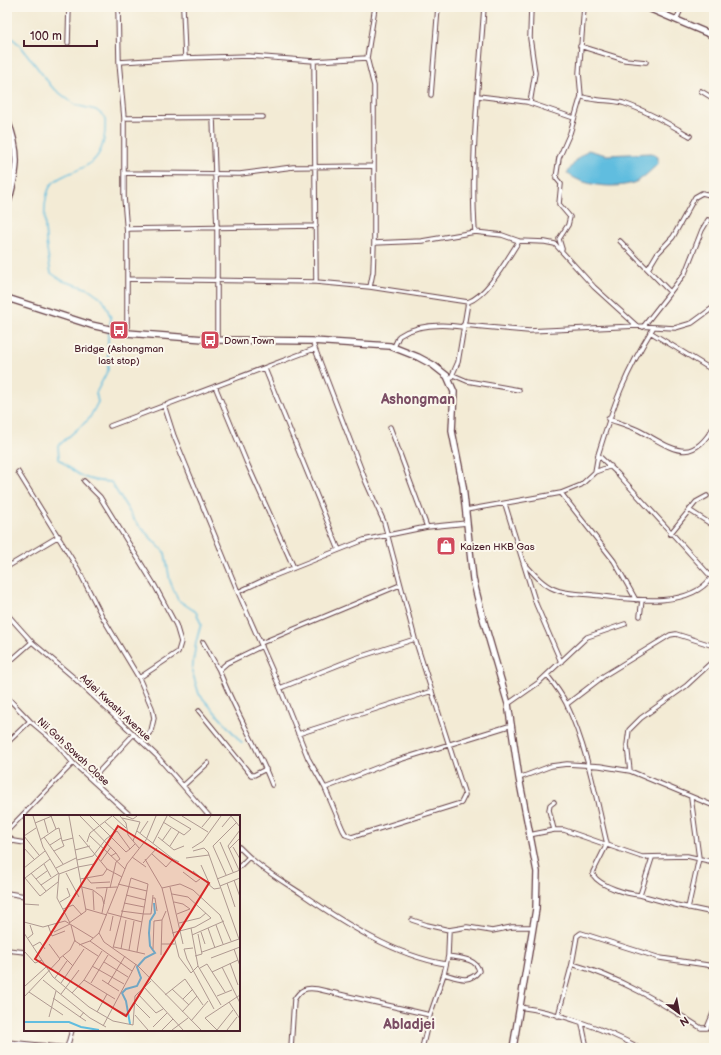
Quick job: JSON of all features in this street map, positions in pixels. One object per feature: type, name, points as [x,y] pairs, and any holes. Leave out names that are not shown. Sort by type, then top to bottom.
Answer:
[{"type":"street","points":[[68,43],[69,7]]},
{"type":"street","points":[[118,7],[124,118],[124,197],[127,229],[128,278],[127,333]]},
{"type":"street","points":[[183,7],[185,58]]},
{"type":"street","points":[[370,287],[373,272],[374,243],[374,86],[367,58],[375,7]]},
{"type":"street","points":[[431,95],[438,7]]},
{"type":"street","points":[[475,232],[473,193],[479,61],[484,7]]},
{"type":"street","points":[[530,103],[534,73],[530,38],[531,7]]},
{"type":"street","points":[[562,250],[559,239],[568,226],[570,217],[559,204],[561,184],[556,178],[559,158],[581,96],[579,73],[584,7]]},
{"type":"street","points":[[646,7],[714,36]]},
{"type":"street","points":[[676,20],[682,7]]},
{"type":"street","points":[[580,46],[625,60],[646,62]]},
{"type":"street","points":[[120,62],[248,56],[314,61],[367,58]]},
{"type":"street","points":[[314,61],[316,282]]},
{"type":"street","points":[[701,92],[714,99]]},
{"type":"street","points":[[478,96],[530,103],[574,118]]},
{"type":"street","points":[[581,96],[584,98],[623,103],[690,136]]},
{"type":"street","points":[[124,118],[186,116],[213,118],[263,117]]},
{"type":"street","points":[[213,118],[217,229],[217,340]]},
{"type":"street","points":[[7,120],[16,146],[16,174],[7,206]]},
{"type":"street","points":[[124,173],[240,174],[293,166],[374,166]]},
{"type":"street","points":[[7,171],[16,174]]},
{"type":"street","points":[[648,269],[657,254],[673,237],[695,197],[702,193],[714,196]]},
{"type":"street","points":[[643,327],[689,266],[702,230],[708,220]]},
{"type":"street","points":[[127,229],[217,229],[316,226]]},
{"type":"street","points":[[374,243],[422,241],[475,232],[502,235],[519,241],[555,244],[562,250],[589,282],[637,326]]},
{"type":"street","points":[[128,278],[316,282],[370,287],[468,302],[475,300],[485,291],[519,241]]},
{"type":"street","points":[[620,241],[669,291]]},
{"type":"street","points":[[7,298],[91,325],[127,333],[217,340],[312,341],[394,347],[418,357],[451,378],[519,390]]},
{"type":"street","points":[[468,302],[458,362],[451,378],[454,392],[452,431],[466,510],[473,578],[478,603],[513,725],[519,778],[538,884],[533,927],[513,1048]]},
{"type":"street","points":[[394,347],[399,336],[430,325],[529,331],[637,326],[653,328],[684,326],[700,318],[714,307]]},
{"type":"street","points":[[595,472],[608,419],[629,368],[653,328]]},
{"type":"street","points":[[650,332],[714,371]]},
{"type":"street","points":[[164,405],[174,436],[238,592],[262,644],[308,758],[325,788],[343,830],[352,837],[461,803],[465,795],[415,639],[388,535],[312,341]]},
{"type":"street","points":[[110,426],[215,386],[265,369],[314,349]]},
{"type":"street","points":[[265,369],[339,550]]},
{"type":"street","points":[[215,386],[246,461],[294,568]]},
{"type":"street","points":[[608,419],[629,426],[677,451],[696,449],[707,439],[714,426]]},
{"type":"street","points":[[390,427],[427,527]]},
{"type":"street","points":[[524,564],[540,580],[563,593],[636,600],[692,594],[700,590],[713,579],[670,534],[611,466],[598,455]]},
{"type":"street","points":[[466,510],[561,493],[580,485],[595,472],[611,466]]},
{"type":"street","points":[[18,472],[59,536],[121,650],[139,678],[152,708],[154,718],[151,731],[142,742]]},
{"type":"street","points":[[84,481],[100,497],[155,586],[176,625],[181,642],[178,652],[139,678]]},
{"type":"street","points":[[561,493],[614,561],[636,600]]},
{"type":"street","points":[[670,534],[699,499],[707,496]]},
{"type":"street","points":[[505,504],[536,604],[561,662]]},
{"type":"street","points":[[689,510],[714,526]]},
{"type":"street","points":[[238,592],[364,540],[427,527],[467,523]]},
{"type":"street","points":[[7,567],[59,536]]},
{"type":"street","points":[[219,670],[220,667],[262,644],[400,585]]},
{"type":"street","points":[[640,616],[642,600]]},
{"type":"street","name":"Adjei Kwashi Avenue","points":[[7,614],[32,642],[72,676],[157,756],[208,815]]},
{"type":"street","points":[[508,704],[547,675],[588,637],[625,624]]},
{"type":"street","points":[[567,704],[605,675],[670,635],[676,634],[714,646]]},
{"type":"street","points":[[280,688],[356,658],[415,639]]},
{"type":"street","points":[[7,664],[32,642]]},
{"type":"street","points":[[203,642],[219,670],[228,694],[251,736],[272,785]]},
{"type":"street","points":[[630,771],[627,744],[629,730],[641,718],[686,686],[714,660]]},
{"type":"street","points":[[547,675],[567,704],[588,764],[607,844],[593,872],[595,878],[629,894],[640,895],[688,908],[714,912]]},
{"type":"street","points":[[298,734],[432,691]]},
{"type":"street","name":"Nii Goh Sowah Close","points":[[7,697],[30,721],[55,742],[73,763],[130,815]]},
{"type":"street","points":[[199,711],[251,775],[266,769]]},
{"type":"street","points":[[7,743],[30,721]]},
{"type":"street","points":[[325,788],[389,763],[513,725]]},
{"type":"street","points":[[92,779],[133,735]]},
{"type":"street","points":[[7,832],[73,763]]},
{"type":"street","points":[[183,786],[208,763]]},
{"type":"street","points":[[519,778],[551,766],[588,764],[630,771],[691,798],[714,806]]},
{"type":"street","points":[[688,908],[699,858],[691,798]]},
{"type":"street","points":[[554,802],[550,805],[549,810],[554,830]]},
{"type":"street","points":[[529,835],[554,830],[564,830],[607,844],[634,856],[652,858],[687,856],[714,862]]},
{"type":"street","points":[[7,835],[13,841],[24,843]]},
{"type":"street","points":[[240,848],[248,858],[363,933],[408,952],[446,964]]},
{"type":"street","points":[[240,865],[248,858]]},
{"type":"street","points":[[640,895],[652,858]]},
{"type":"street","points":[[7,893],[24,896]]},
{"type":"street","points":[[412,920],[449,930],[467,927],[492,931],[512,927],[533,927]]},
{"type":"street","points":[[422,1048],[430,1014],[444,974],[448,956],[449,930]]},
{"type":"street","points":[[558,1016],[572,964],[577,936],[582,933],[660,958],[714,966]]},
{"type":"street","points":[[7,950],[24,952]]},
{"type":"street","points":[[444,974],[462,980],[468,980],[474,977],[479,971],[478,966],[473,962],[448,956]]},
{"type":"street","points":[[572,964],[597,972],[646,994],[701,1028],[707,1028],[714,1013]]},
{"type":"street","points":[[291,1048],[294,1000],[303,990],[317,989],[430,1014]]},
{"type":"street","points":[[519,1007],[536,1009],[582,1024],[613,1035],[640,1048]]},
{"type":"street","points":[[582,1024],[587,1048]]},
{"type":"street","points":[[7,1042],[68,1048],[72,1031]]},
{"type":"water","points":[[588,150],[606,155],[651,153],[658,157],[658,164],[643,178],[636,182],[617,186],[598,185],[581,181],[567,173],[578,158]]},
{"type":"waterway","points":[[7,34],[20,45],[52,87],[75,105],[96,110],[105,117],[103,143],[98,155],[85,167],[61,177],[53,183],[48,190],[46,200],[45,226],[51,273],[63,281],[89,289],[103,299],[111,318],[108,338],[108,370],[96,393],[98,402],[89,419],[58,446],[59,459],[71,470],[88,479],[111,482],[135,521],[165,553],[170,581],[178,600],[196,612],[201,624],[196,642],[192,671],[199,694],[242,743]]},
{"type":"place","name":"Bridge (Ashongman last stop)","points":[[119,330]]},
{"type":"place","name":"Down Town","points":[[210,340]]},
{"type":"place","name":"Kaizen HKB Gas","points":[[446,546]]},
{"type":"district","name":"Ashongman","points":[[418,399]]},
{"type":"district","name":"Abladjei","points":[[409,1024]]}]
